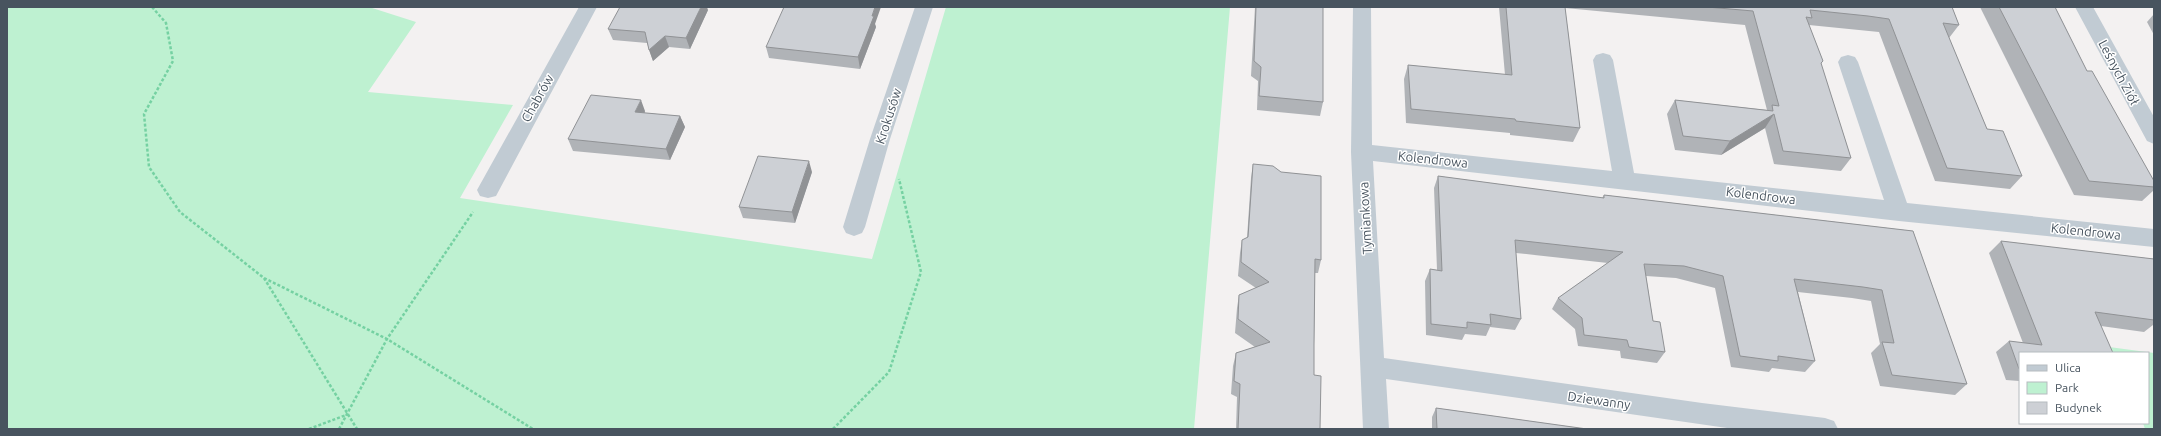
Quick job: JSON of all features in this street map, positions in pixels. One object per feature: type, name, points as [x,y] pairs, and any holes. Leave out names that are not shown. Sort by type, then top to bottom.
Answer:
[{"type":"street","name":"Chabrów","points":[[488,190],[588,7]]},
{"type":"street","name":"Krokusów","points":[[854,227],[880,139],[924,7]]},
{"type":"street","name":"Tymiankowa","points":[[1362,7],[1362,152],[1376,429]]},
{"type":"street","name":"Leśnych Ziół","points":[[2084,7],[2154,136]]},
{"type":"street","points":[[1602,60],[1624,179]]},
{"type":"street","points":[[1848,62],[1899,212]]},
{"type":"street","name":"Kolendrowa","points":[[1362,152],[1624,179],[1899,212],[2154,238]]},
{"type":"street","name":"Dziewanny","points":[[1372,367],[1704,422],[1825,429]]},
{"type":"path","points":[[152,7],[166,23],[173,61],[144,114],[149,167],[180,212],[264,278],[387,339],[533,429]]},
{"type":"path","points":[[833,429],[889,372],[921,272],[897,170],[880,139]]},
{"type":"path","points":[[339,429],[387,339],[488,190]]},
{"type":"path","points":[[264,278],[357,429]]},
{"type":"path","points":[[309,429],[347,415]]},
{"type":"green space","points":[[7,7],[369,7],[416,22],[368,92],[513,105],[460,198],[872,259],[946,7],[1230,7],[1194,429],[7,429]]},
{"type":"green space","points":[[2109,347],[2146,352],[2112,352]]},
{"type":"green space","points":[[2149,352],[2154,353],[2154,429],[2145,429],[2143,424],[2149,424]]},
{"type":"building","points":[[620,7],[701,7],[686,38],[665,36],[649,50],[645,32],[608,29]]},
{"type":"building","points":[[784,7],[875,7],[872,16],[874,16],[858,57],[766,47]]},
{"type":"building","points":[[1256,7],[1323,7],[1323,102],[1259,96],[1261,67],[1254,61]]},
{"type":"building","points":[[1506,7],[1565,7],[1580,128],[1516,121],[1515,119],[1411,109],[1408,65],[1512,75]]},
{"type":"building","points":[[1707,7],[1952,7],[1959,25],[1943,23],[1987,129],[2003,131],[2022,176],[1947,168],[1889,19],[1868,16],[1810,10],[1812,18],[1806,17],[1823,61],[1821,63],[1851,158],[1783,151],[1774,114],[1730,141],[1683,136],[1675,100],[1773,111],[1772,105],[1779,106],[1753,11]]},
{"type":"building","points":[[1999,7],[2055,7],[2087,71],[2092,71],[2154,181],[2154,187],[2089,181]]},
{"type":"building","points":[[591,95],[641,100],[635,112],[680,116],[666,149],[568,139]]},
{"type":"building","points":[[758,156],[809,161],[792,212],[739,207]]},
{"type":"building","points":[[1253,164],[1273,166],[1281,172],[1321,176],[1321,260],[1315,259],[1314,345],[1314,375],[1321,376],[1320,429],[1238,429],[1240,384],[1234,381],[1236,353],[1270,342],[1238,319],[1239,295],[1269,282],[1241,262],[1242,240],[1248,237]]},
{"type":"building","points":[[1438,176],[1604,198],[1604,195],[1913,231],[1967,384],[1892,375],[1882,342],[1894,343],[1882,290],[1863,287],[1794,279],[1815,361],[1778,356],[1778,361],[1740,356],[1723,276],[1684,266],[1644,264],[1653,321],[1660,322],[1665,352],[1629,347],[1627,340],[1584,335],[1582,318],[1558,298],[1623,252],[1515,240],[1521,319],[1490,314],[1491,325],[1467,322],[1467,328],[1431,324],[1430,269],[1442,271]]},
{"type":"building","points":[[2001,241],[2154,259],[2154,320],[2095,312],[2113,352],[2019,352],[2019,369],[2009,341],[2042,345]]},
{"type":"building","points":[[1436,408],[1587,429],[1437,429]]}]
